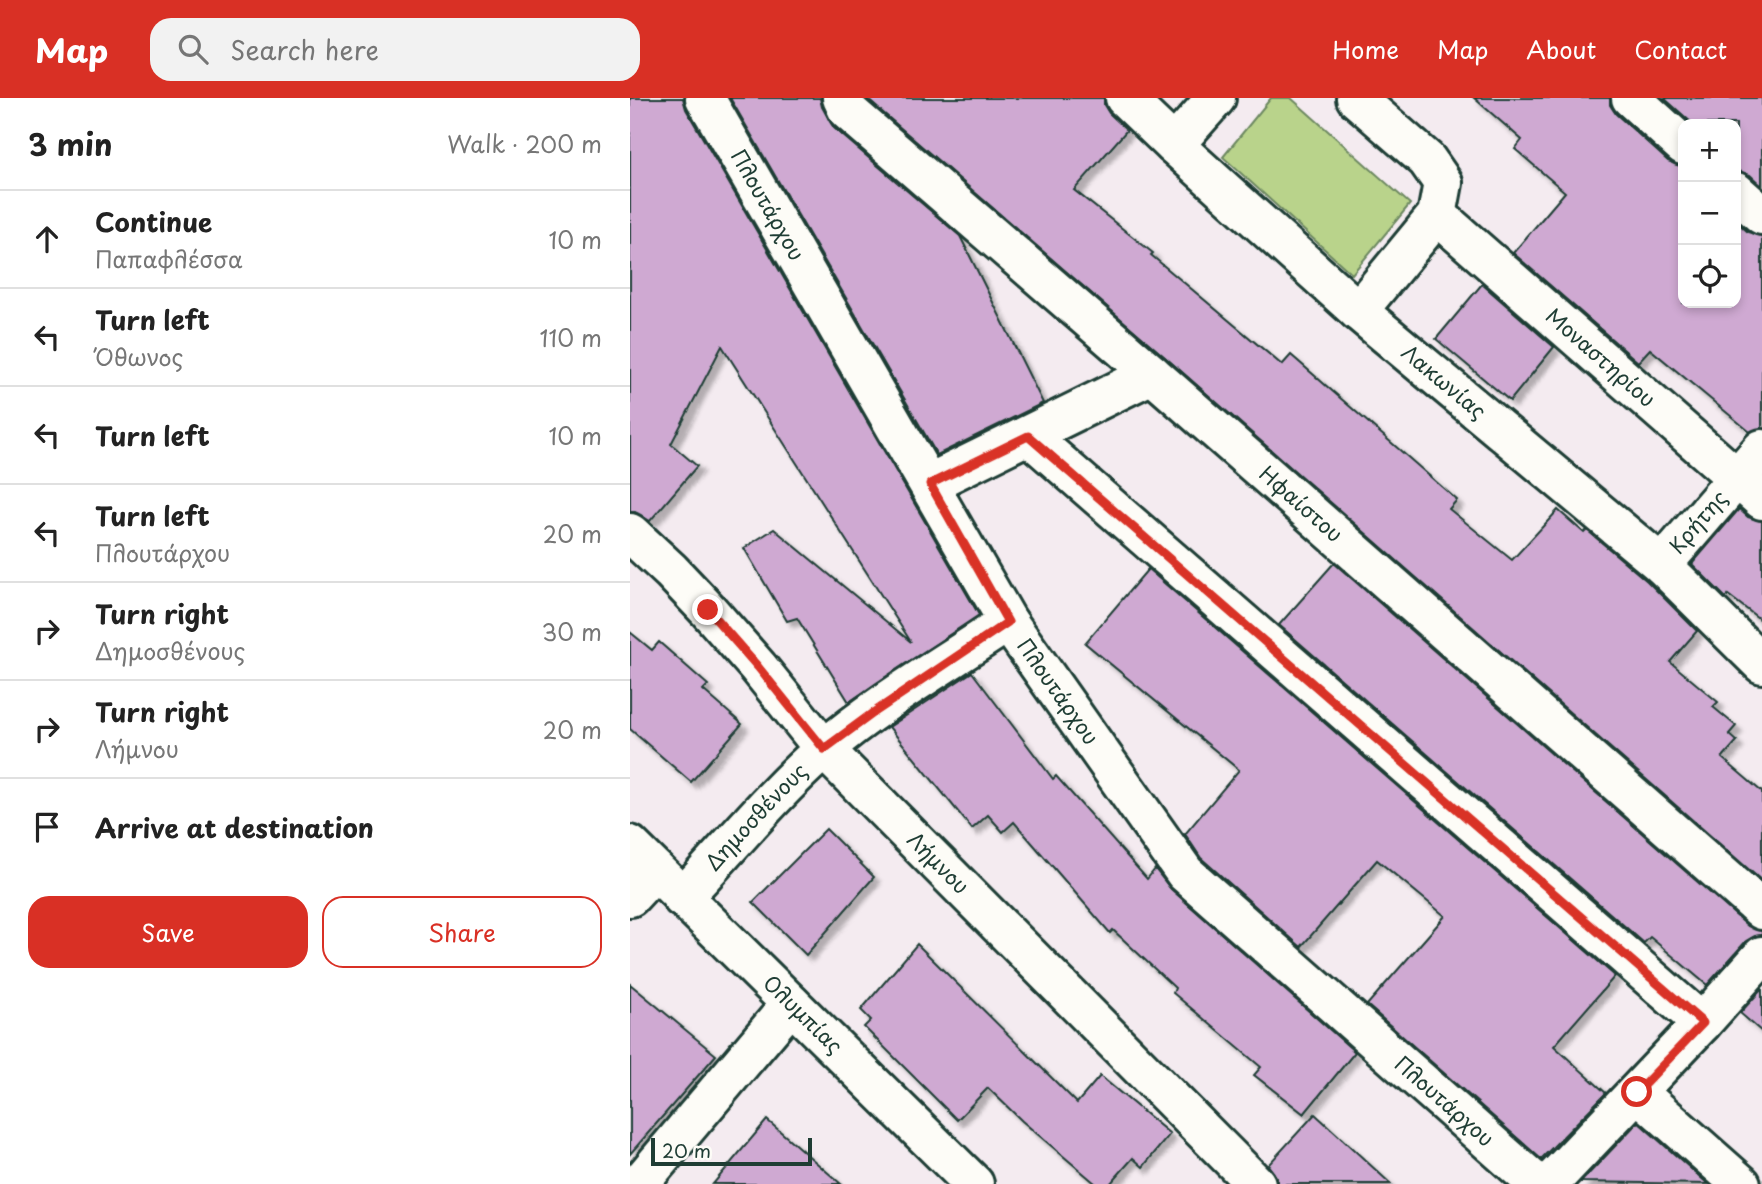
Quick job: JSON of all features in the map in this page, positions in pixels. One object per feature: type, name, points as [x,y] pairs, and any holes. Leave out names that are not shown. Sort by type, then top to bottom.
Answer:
[{"type":"street","name":"Πλουτάρχου","points":[[705,98],[1008,622],[1185,873],[1537,1184]]},
{"type":"street","name":"Ηφαίστου","points":[[842,98],[848,111],[1762,910]]},
{"type":"street","name":"Λακωνίας","points":[[1125,98],[1358,311],[1662,565],[1762,664]]},
{"type":"street","points":[[1174,145],[1216,98]]},
{"type":"street","points":[[1356,98],[1427,160],[1443,183],[1437,215],[1358,311]]},
{"type":"street","points":[[1631,98],[1678,140]]},
{"type":"street","points":[[1741,196],[1762,215]]},
{"type":"street","name":"Μοναστηρίου","points":[[1437,215],[1749,489]]},
{"type":"street","points":[[930,484],[1152,374]]},
{"type":"street","points":[[1028,436],[1703,1023]]},
{"type":"street","name":"Κρήτης","points":[[1662,565],[1749,489],[1762,449]]},
{"type":"street","name":"Λήμνου","points":[[630,533],[708,610],[824,749],[1256,1184]]},
{"type":"street","name":"Δημοσθένους","points":[[682,898],[802,769],[824,749],[1008,622]]},
{"type":"street","name":"Ολυμπίας","points":[[638,871],[682,898],[974,1184]]},
{"type":"street","points":[[1549,1184],[1703,1023],[1762,956]]},
{"type":"street","points":[[639,1184],[791,1004]]},
{"type":"street","points":[[1637,1092],[1741,1184]]},
{"type":"green space","points":[[1271,98],[1291,98],[1410,204],[1352,274],[1223,157]]},
{"type":"building","points":[[630,98],[683,98],[686,109],[979,615],[849,702],[797,618],[787,621],[744,548],[774,529],[911,642],[722,346],[671,444],[697,466],[650,521],[630,512]]},
{"type":"building","points":[[730,98],[820,98],[834,128],[960,236],[1043,403],[937,455]]},
{"type":"building","points":[[866,98],[1104,98],[1104,105],[1109,113],[1127,130],[1074,190],[1153,253],[1151,255],[1282,365],[1291,355],[1457,500],[1449,509],[1512,560],[1558,510],[1584,533],[1587,530],[1647,581],[1697,631],[1670,662],[1718,702],[1713,707],[1736,726],[1729,734],[1737,741],[1722,758],[1762,792],[1762,881],[1166,358]]},
{"type":"building","points":[[1474,98],[1610,98],[1610,105],[1616,114],[1668,161],[1678,164],[1678,308],[1741,308],[1741,226],[1748,232],[1762,236],[1762,428],[1750,432],[1650,349],[1638,362],[1513,253],[1565,192],[1515,149],[1522,140]]},
{"type":"building","points":[[1664,98],[1762,98],[1762,186],[1750,175],[1741,172],[1741,119],[1687,119]]},
{"type":"building","points":[[1482,284],[1554,347],[1510,401],[1436,339]]},
{"type":"building","points":[[1739,509],[1748,517],[1762,521],[1762,621],[1728,595],[1726,598],[1692,564]]},
{"type":"building","points":[[1334,563],[1748,926],[1762,931],[1762,935],[1746,941],[1707,985],[1650,937],[1644,943],[1279,625]]},
{"type":"building","points":[[1148,569],[1615,976],[1554,1046],[1606,1093],[1541,1159],[1367,1005],[1445,916],[1377,860],[1301,947],[1201,858],[1185,834],[1239,770],[1085,643]]},
{"type":"building","points":[[630,632],[652,650],[659,642],[708,685],[703,690],[742,724],[691,782],[630,729]]},
{"type":"building","points":[[972,672],[1053,779],[1056,776],[1147,879],[1155,869],[1171,889],[1355,1052],[1304,1114],[1254,1075],[1261,1067],[1173,993],[1175,988],[1113,930],[1110,933],[1014,822],[1003,832],[988,815],[972,829],[889,727]]},
{"type":"building","points":[[826,829],[874,877],[806,955],[753,902]]},
{"type":"building","points":[[917,944],[1077,1103],[1100,1076],[1170,1134],[1143,1167],[1133,1158],[1110,1184],[1096,1184],[988,1088],[957,1120],[864,1027],[871,1020],[861,1010]]},
{"type":"building","points":[[630,984],[716,1055],[630,1154]]},
{"type":"building","points":[[1762,989],[1762,1032],[1740,1013]]},
{"type":"building","points":[[1315,1114],[1391,1184],[1277,1184],[1277,1178],[1268,1165]]},
{"type":"building","points":[[767,1120],[841,1184],[713,1184]]},
{"type":"building","points":[[1638,1122],[1708,1184],[1581,1182]]},
{"type":"route","points":[[708,610],[824,749],[1008,622],[930,484],[1028,436],[1703,1023],[1637,1092]]}]
